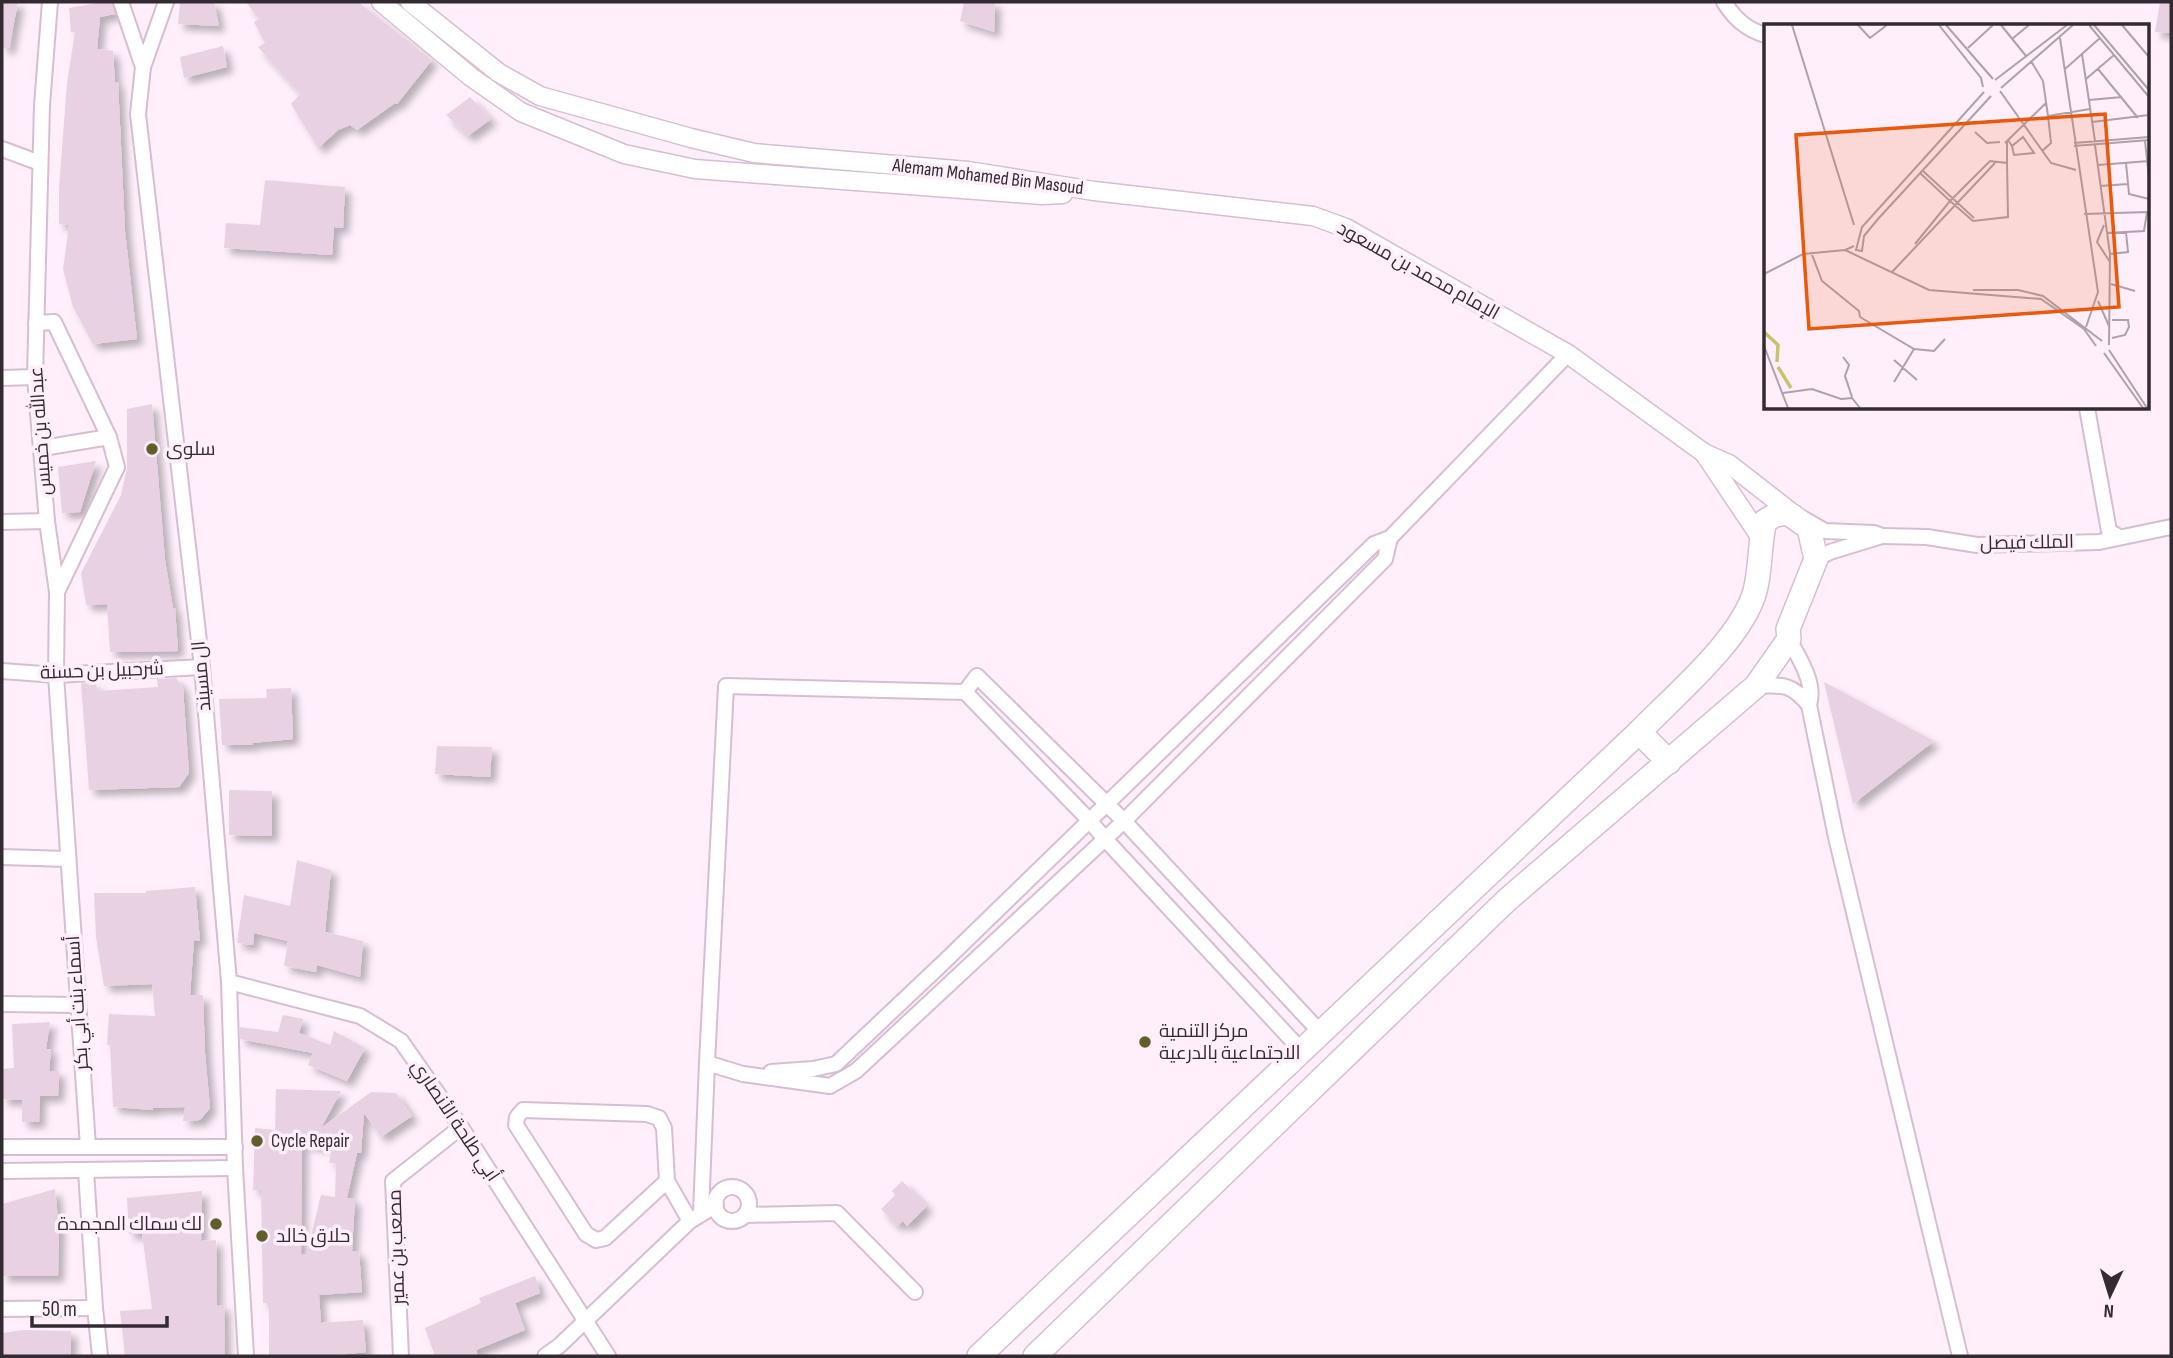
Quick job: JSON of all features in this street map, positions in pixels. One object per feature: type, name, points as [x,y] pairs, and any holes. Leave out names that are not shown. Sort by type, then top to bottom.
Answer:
[{"type":"main road","points":[[979,1356],[1639,732],[1707,662],[1741,623],[1755,591],[1765,521],[1775,515],[1788,513],[1809,528],[1816,559],[1788,629],[1790,639],[1756,686],[1507,900],[1035,1356]]},
{"type":"main road","points":[[1639,732],[1669,762]]},
{"type":"main road","points":[[1485,877],[1507,900]]},
{"type":"street","name":"عبدالله بن خميس","points":[[50,2],[40,163],[35,377],[47,521],[57,592],[56,675],[68,859]]},
{"type":"street","points":[[121,2],[143,67]]},
{"type":"street","name":"ال مسيند","points":[[166,2],[143,67],[138,114],[202,667],[229,982],[235,1168],[246,1356]]},
{"type":"street","name":"Alemam Mohamed Bin Masoud","points":[[381,2],[471,77],[521,112],[624,154],[695,169],[1042,195],[1094,191]]},
{"type":"street","name":"Alemam Mohamed Bin Masoud","points":[[410,2],[499,73],[540,96],[668,132],[754,153],[968,172],[1094,191]]},
{"type":"street","points":[[1724,2],[1733,16],[1750,30],[1764,35]]},
{"type":"street","points":[[660,162],[641,150],[640,142],[645,135],[668,132]]},
{"type":"street","points":[[2,149],[40,163]]},
{"type":"street","name":"الإمام محمد بن مسعود","points":[[1094,191],[1312,216],[1346,228],[1568,354],[1704,453],[1729,464],[1787,509]]},
{"type":"street","points":[[36,323],[54,321],[109,437],[117,467],[57,592]]},
{"type":"street","points":[[743,1074],[813,1069],[836,1064],[1374,544],[1390,538],[1568,354]]},
{"type":"street","points":[[2,378],[35,377]]},
{"type":"street","points":[[2087,410],[2109,531],[2119,537]]},
{"type":"street","points":[[43,448],[109,437]]},
{"type":"street","name":"الإمام محمد بن مسعود","points":[[1704,453],[1761,538]]},
{"type":"street","points":[[1787,509],[1825,531],[1874,533],[1882,536]]},
{"type":"street","points":[[2,522],[47,521]]},
{"type":"street","name":"الملك فيصل","points":[[1882,536],[1927,537],[1977,545],[2099,542],[2171,527]]},
{"type":"street","points":[[1816,559],[1882,536]]},
{"type":"street","points":[[707,1063],[743,1074],[831,1086],[856,1071],[1124,821],[1385,559],[1390,538]]},
{"type":"street","points":[[1790,639],[1809,680],[1812,695],[1809,705],[1836,837],[1960,1356]]},
{"type":"street","name":"شرحبيل بن حسنة","points":[[2,671],[56,675],[202,667]]},
{"type":"street","points":[[965,692],[977,676],[1124,821],[1320,1032]]},
{"type":"street","points":[[1756,686],[1782,685],[1796,690],[1809,705]]},
{"type":"street","points":[[695,1217],[707,1063],[726,686],[965,692],[1301,1050]]},
{"type":"street","points":[[2,857],[68,859]]},
{"type":"street","name":"أسماء بنت أبي بكر","points":[[68,859],[88,1147]]},
{"type":"street","name":"أبي طلحة الأنصاري","points":[[229,982],[359,1016],[401,1041],[461,1127],[608,1356]]},
{"type":"street","points":[[2,1004],[78,1004]]},
{"type":"street","points":[[667,1181],[605,1238],[596,1240],[586,1234],[516,1125],[517,1117],[523,1111],[647,1114],[659,1118],[664,1128],[667,1181],[695,1217]]},
{"type":"street","name":"مصعب بن عمير","points":[[401,1356],[393,1181],[461,1127]]},
{"type":"street","points":[[2,1147],[235,1147]]},
{"type":"street","points":[[2,1171],[235,1168]]},
{"type":"street","points":[[86,1171],[100,1356]]},
{"type":"street","points":[[745,1215],[749,1205],[742,1191],[737,1188],[722,1191],[716,1205],[717,1211],[725,1219],[736,1220],[745,1215],[837,1213],[915,1292]]},
{"type":"street","points":[[545,1356],[695,1217],[716,1205]]},
{"type":"street","points":[[2,1309],[95,1308]]},
{"type":"building","points":[[2,2],[18,2],[9,48],[2,48]]},
{"type":"building","points":[[112,2],[115,14],[100,17],[97,49],[113,51],[115,82],[118,82],[125,231],[137,339],[93,344],[73,307],[63,269],[69,225],[59,224],[59,188],[67,83],[75,32],[71,32],[69,8]]},
{"type":"building","points":[[180,2],[214,2],[219,26],[178,24]]},
{"type":"building","points":[[246,2],[358,2],[432,60],[397,104],[357,130],[350,125],[338,130],[318,148],[291,104],[300,94],[258,47],[265,43],[254,22],[259,19]]},
{"type":"building","points":[[964,2],[995,2],[994,32],[960,21]]},
{"type":"building","points":[[2160,2],[2171,2],[2171,33],[2155,32]]},
{"type":"building","points":[[223,46],[227,67],[184,78],[180,57]]},
{"type":"building","points":[[470,97],[491,119],[468,136],[446,115]]},
{"type":"building","points":[[265,180],[345,187],[343,228],[334,227],[332,255],[224,248],[226,223],[260,225]]},
{"type":"building","points":[[152,404],[165,560],[175,608],[178,651],[110,652],[107,604],[86,605],[81,573],[121,495],[127,468],[127,409]]},
{"type":"building","points":[[96,461],[80,512],[62,513],[58,467]]},
{"type":"building","points":[[176,678],[183,688],[189,773],[179,787],[89,790],[81,683],[96,684],[98,691],[158,687],[157,679]]},
{"type":"building","points":[[1824,682],[1934,741],[1853,804]]},
{"type":"building","points":[[291,688],[293,739],[252,743],[253,745],[222,745],[219,699],[267,698],[266,689]]},
{"type":"building","points":[[437,746],[492,747],[490,777],[435,774]]},
{"type":"building","points":[[229,790],[272,791],[272,836],[229,835]]},
{"type":"building","points":[[297,860],[331,870],[325,932],[363,941],[360,977],[317,965],[316,972],[284,966],[288,941],[254,933],[253,945],[237,943],[244,895],[290,906]]},
{"type":"building","points":[[195,887],[200,941],[194,940],[190,995],[203,995],[210,1108],[200,1120],[183,1121],[185,1107],[153,1110],[113,1107],[110,1045],[107,1045],[109,1014],[155,1016],[152,984],[104,986],[96,937],[94,893],[146,893]]},
{"type":"building","points":[[283,1015],[303,1019],[299,1033],[330,1045],[334,1031],[365,1048],[347,1081],[308,1065],[313,1053],[240,1039],[240,1027],[278,1032]]},
{"type":"building","points":[[50,1022],[46,1049],[51,1049],[49,1071],[59,1071],[58,1096],[40,1096],[39,1122],[22,1122],[22,1100],[2,1099],[2,1069],[14,1068],[12,1024]]},
{"type":"building","points":[[276,1089],[341,1091],[321,1128],[371,1092],[396,1093],[412,1116],[381,1137],[364,1113],[361,1153],[357,1153],[347,1198],[355,1199],[352,1251],[359,1251],[362,1292],[319,1295],[321,1323],[363,1320],[366,1352],[327,1356],[269,1356],[269,1303],[263,1303],[261,1190],[253,1190],[255,1128],[275,1130]],"holes":[[[302,1143],[332,1148],[329,1163],[336,1163],[335,1197],[321,1195],[306,1255],[301,1254]]]},
{"type":"building","points":[[902,1181],[927,1206],[907,1226],[903,1221],[897,1226],[881,1209],[895,1195],[892,1191]]},
{"type":"building","points":[[55,1189],[59,1230],[58,1276],[2,1276],[2,1204]]},
{"type":"building","points":[[202,1191],[201,1241],[216,1240],[217,1306],[224,1305],[225,1356],[125,1356],[120,1311],[152,1309],[142,1233],[129,1234],[127,1198]]},
{"type":"building","points":[[535,1276],[540,1293],[515,1303],[525,1330],[476,1350],[478,1356],[435,1356],[425,1328],[481,1303],[479,1298]]},
{"type":"building","points":[[23,1330],[71,1331],[71,1356],[2,1356],[2,1333]]},
{"type":"place","name":"سلوى","points":[[152,449]]},
{"type":"place","name":"مركز التنمية الاجتماعية بالدرعية","points":[[1145,1042]]},
{"type":"place","name":"Cycle Repair","points":[[257,1141]]},
{"type":"place","name":"لك سماك المجمدة","points":[[216,1224]]},
{"type":"place","name":"حلاق خالد","points":[[262,1236]]}]
